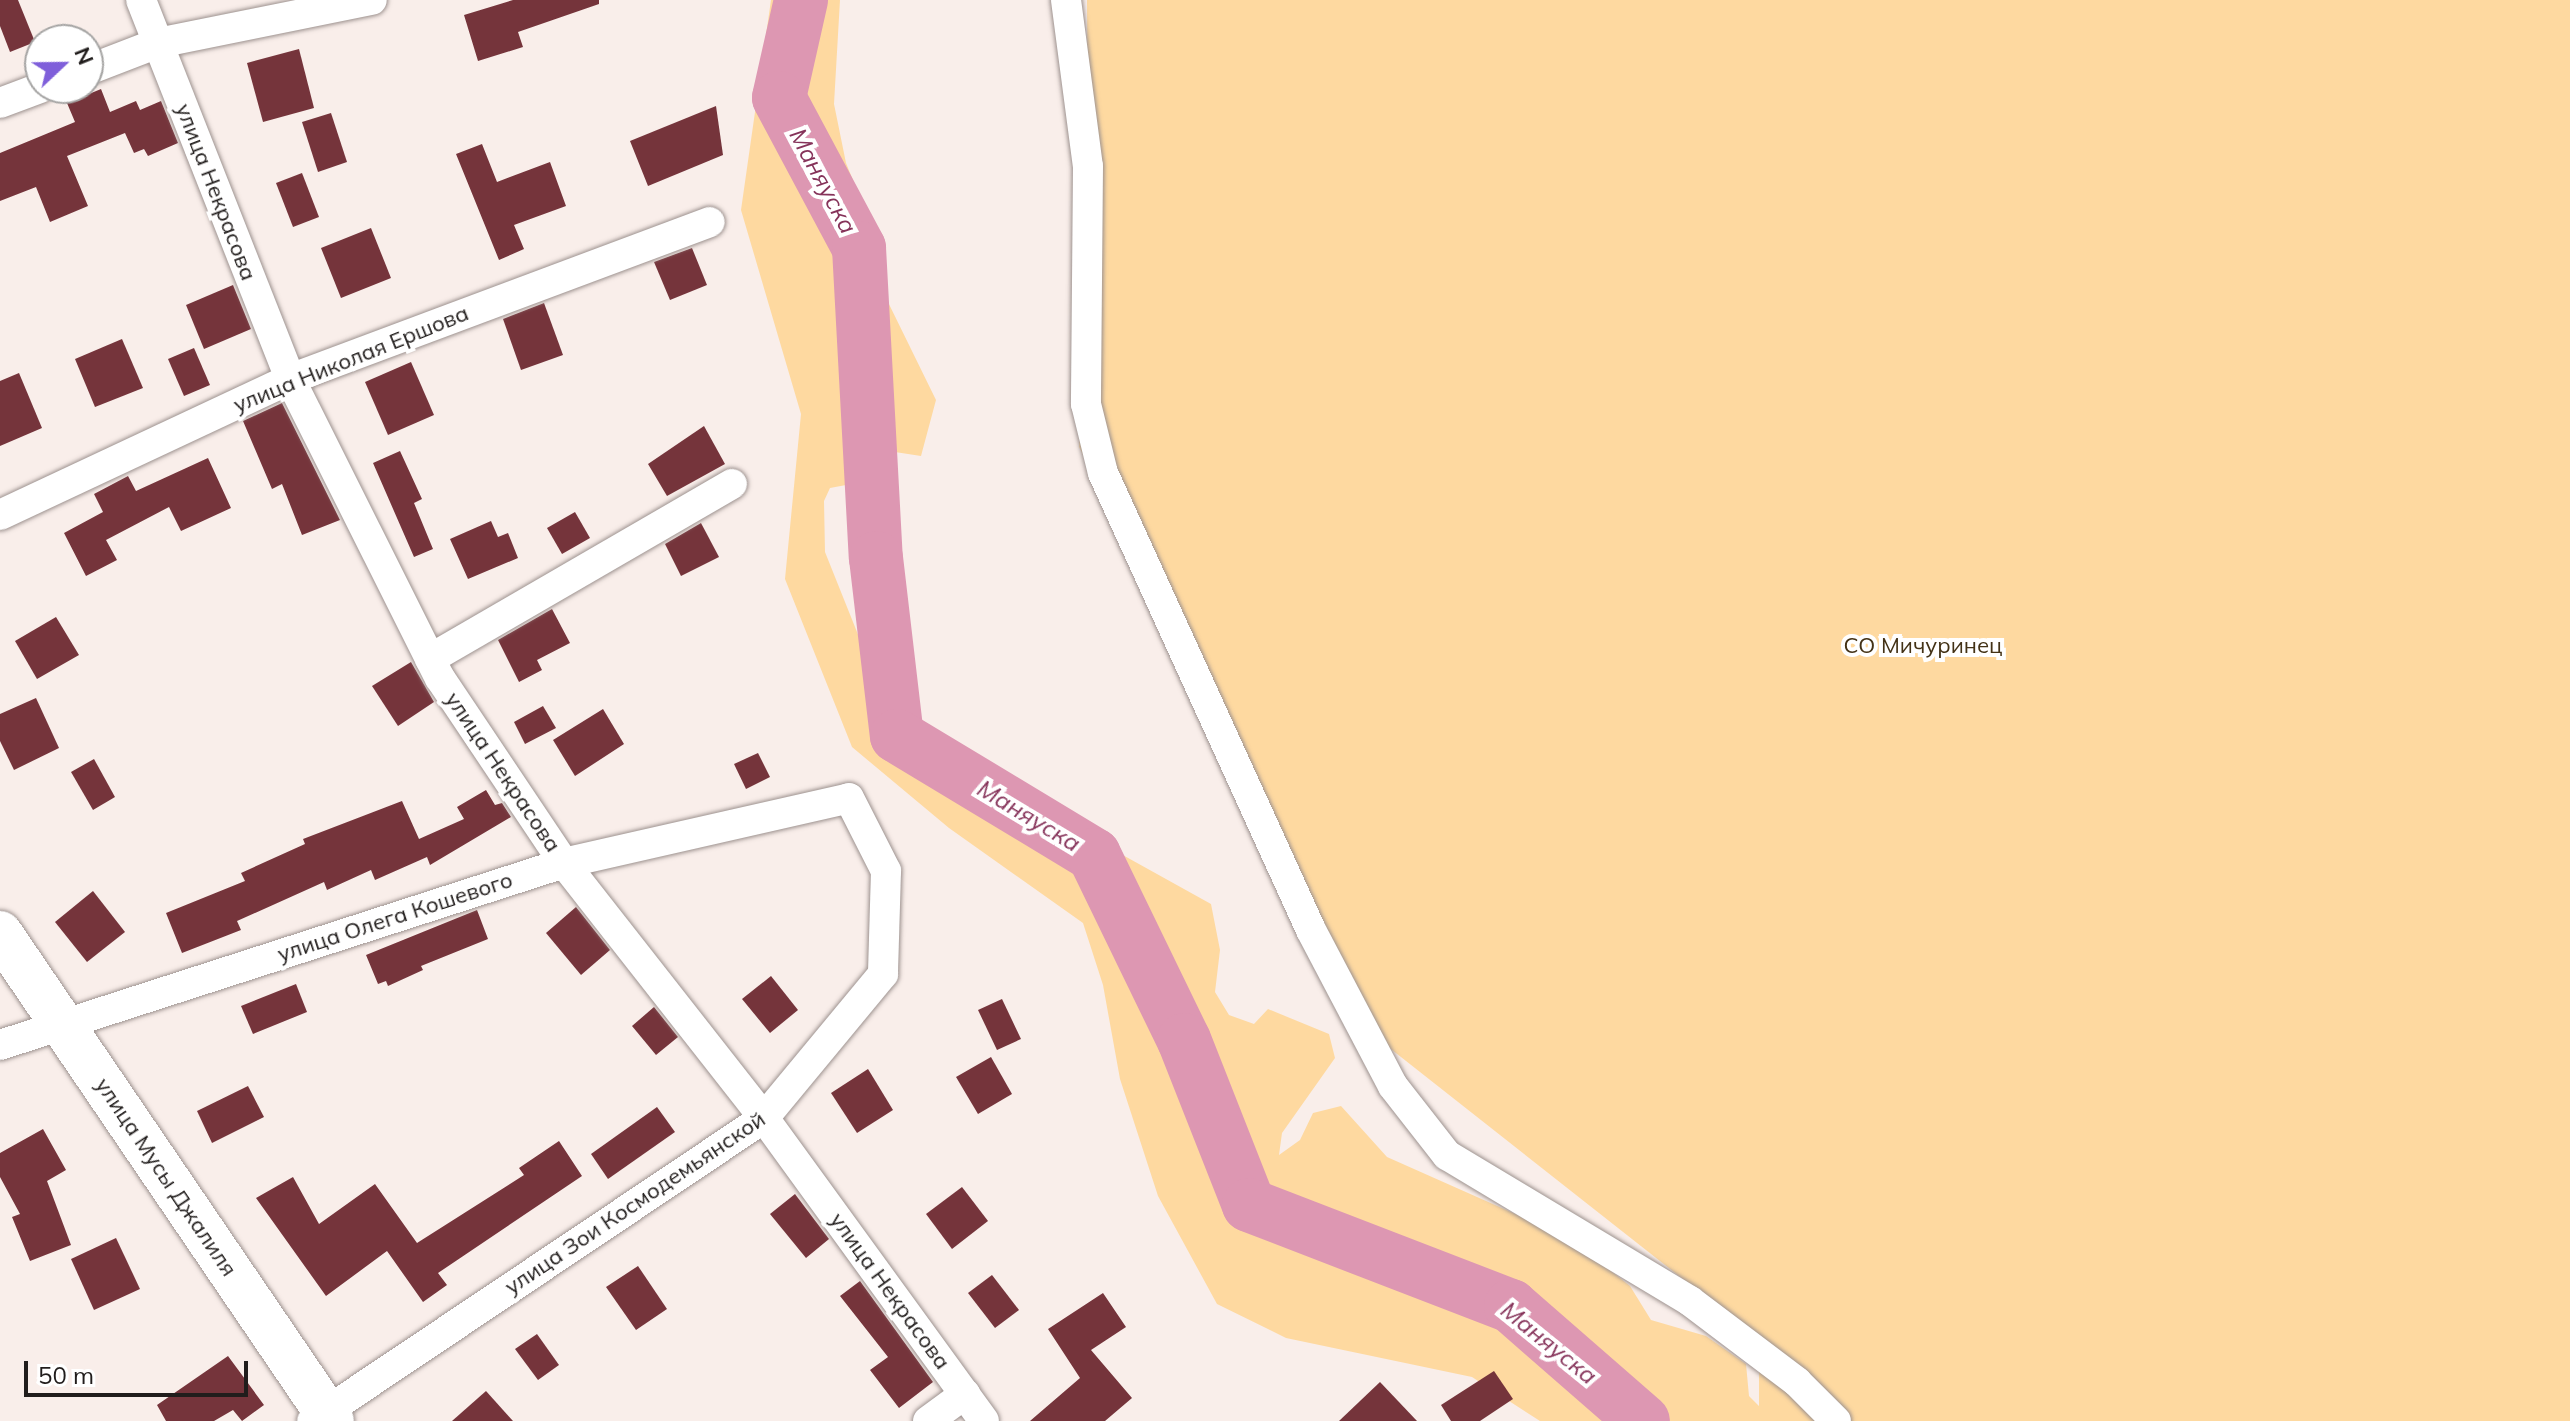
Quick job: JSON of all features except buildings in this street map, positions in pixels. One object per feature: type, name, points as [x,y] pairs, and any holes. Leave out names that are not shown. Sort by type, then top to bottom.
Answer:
[{"type":"main road","name":"улица Мусы Джалиля","points":[[0,933],[323,1418]]},
{"type":"street","name":"улица Некрасова","points":[[141,0],[290,379],[430,659],[564,863],[764,1118],[984,1421]]},
{"type":"street","points":[[104,64],[158,43],[372,0]]},
{"type":"street","points":[[1066,0],[1088,166],[1086,404],[1103,473],[1311,930],[1393,1086],[1447,1155],[1690,1301],[1797,1382],[1836,1421]]},
{"type":"street","points":[[0,103],[24,94]]},
{"type":"street","name":"улица Николая Ершова","points":[[0,515],[290,379],[710,222]]},
{"type":"street","points":[[430,659],[732,484]]},
{"type":"street","name":"улица Зои Космодемьянской","points":[[323,1418],[764,1118],[883,974],[886,871],[849,798],[794,808]]},
{"type":"street","name":"улица Олега Кошевого","points":[[0,1045],[564,863],[794,808]]},
{"type":"street","points":[[928,1421],[965,1394]]},
{"type":"green space","name":"СО Мичуринец","points":[[771,0],[840,0],[834,104],[846,163],[870,222],[885,296],[936,400],[921,456],[895,452],[884,456],[846,485],[830,488],[824,501],[825,552],[877,682],[916,728],[959,764],[1211,904],[1220,950],[1215,992],[1229,1015],[1254,1024],[1268,1009],[1329,1034],[1335,1058],[1282,1133],[1279,1155],[1300,1140],[1313,1113],[1341,1106],[1387,1157],[1569,1238],[1630,1286],[1651,1320],[1706,1336],[1746,1364],[1749,1396],[1759,1406],[1759,1339],[1387,1046],[1079,447],[1088,206],[1087,0],[2570,0],[2570,1421],[1540,1421],[1472,1377],[1286,1338],[1217,1304],[1158,1196],[1120,1079],[1103,985],[1083,923],[949,828],[852,747],[785,579],[801,414],[741,210]]},
{"type":"waterway","name":"Маняуска","points":[[801,0],[779,98],[859,248],[876,558],[897,736],[1094,855],[1184,1040],[1249,1205],[1511,1306],[1643,1421]]}]
